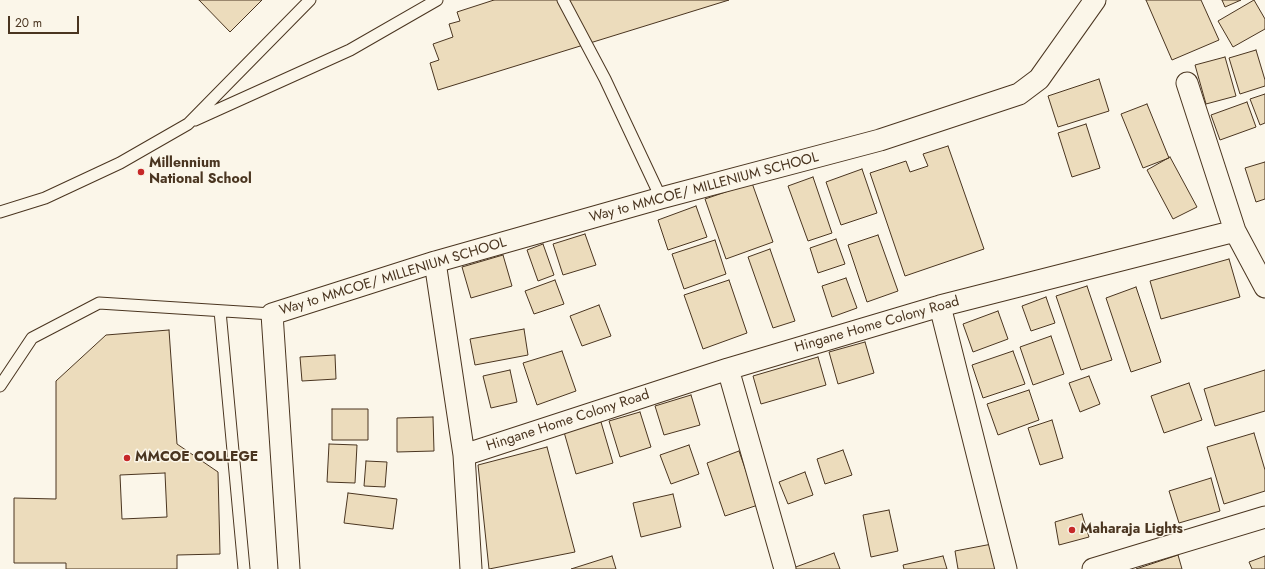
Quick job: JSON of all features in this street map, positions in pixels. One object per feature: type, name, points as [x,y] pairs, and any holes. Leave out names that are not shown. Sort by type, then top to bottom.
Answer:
[{"type":"street","name":"Way to MMCOE/ MILLENIUM SCHOOL","points":[[272,314],[435,262],[661,198],[880,140],[1019,94],[1038,79],[1095,0]]},
{"type":"street","points":[[1187,83],[1235,231],[1265,287]]},
{"type":"street","name":"Hingane Home Colony Road","points":[[464,455],[728,369],[940,306],[1235,231]]},
{"type":"street","points":[[435,262],[464,455],[471,569]]},
{"type":"street","points":[[940,306],[1006,569]]},
{"type":"street","points":[[272,314],[289,569]]},
{"type":"street","points":[[728,369],[785,569]]},
{"type":"street","points":[[1093,569],[1265,517]]},
{"type":"lane","points":[[188,124],[310,0]]},
{"type":"lane","points":[[0,212],[45,198],[114,166],[188,124],[350,50],[437,0]]},
{"type":"lane","points":[[563,0],[605,79],[661,198]]},
{"type":"lane","points":[[0,386],[32,338],[99,303],[272,314]]},
{"type":"lane","points":[[220,311],[244,569]]},
{"type":"building","points":[[199,0],[262,0],[230,32]]},
{"type":"building","points":[[494,0],[729,0],[438,90],[430,63],[439,60],[433,44],[453,37],[449,24],[460,21],[457,12]]},
{"type":"building","points":[[1146,0],[1201,0],[1219,40],[1172,60]]},
{"type":"building","points":[[1222,0],[1241,0],[1225,7]]},
{"type":"building","points":[[1254,0],[1265,19],[1265,29],[1233,47],[1218,21]]},
{"type":"building","points":[[1256,50],[1265,80],[1265,86],[1240,94],[1229,58]]},
{"type":"building","points":[[1225,57],[1236,96],[1206,104],[1195,65]]},
{"type":"building","points":[[1099,79],[1109,111],[1058,127],[1048,96]]},
{"type":"building","points":[[1265,94],[1265,123],[1260,125],[1250,99]]},
{"type":"building","points":[[1247,102],[1256,127],[1220,140],[1211,115]]},
{"type":"building","points":[[1147,104],[1169,158],[1143,168],[1121,114]]},
{"type":"building","points":[[1086,124],[1100,168],[1072,177],[1058,133]]},
{"type":"building","points":[[948,146],[984,249],[905,276],[870,173],[906,161],[910,172],[928,166],[923,154]]},
{"type":"building","points":[[1170,157],[1197,207],[1173,219],[1147,170]]},
{"type":"building","points":[[1265,162],[1265,199],[1256,202],[1245,168]]},
{"type":"building","points":[[862,169],[877,213],[841,225],[826,182]]},
{"type":"building","points":[[813,177],[832,233],[808,241],[788,186]]},
{"type":"building","points":[[752,183],[773,242],[726,259],[705,199]]},
{"type":"building","points":[[696,206],[707,237],[668,250],[658,220]]},
{"type":"building","points":[[585,234],[596,265],[563,275],[553,244]]},
{"type":"building","points":[[878,235],[898,291],[867,302],[848,245]]},
{"type":"building","points":[[836,239],[845,264],[818,273],[810,248]]},
{"type":"building","points":[[715,240],[726,274],[684,289],[672,254]]},
{"type":"building","points":[[543,244],[554,275],[538,281],[527,250]]},
{"type":"building","points":[[770,249],[795,321],[773,328],[748,257]]},
{"type":"building","points":[[503,255],[512,286],[471,298],[462,267]]},
{"type":"building","points":[[1229,259],[1240,297],[1161,319],[1150,281]]},
{"type":"building","points":[[846,278],[857,308],[832,317],[822,286]]},
{"type":"building","points":[[555,280],[564,304],[534,314],[525,291]]},
{"type":"building","points":[[729,280],[747,333],[703,349],[684,295]]},
{"type":"building","points":[[1087,286],[1112,360],[1081,370],[1056,296]]},
{"type":"building","points":[[1136,287],[1161,362],[1131,372],[1106,298]]},
{"type":"building","points":[[1046,297],[1055,323],[1031,331],[1022,306]]},
{"type":"building","points":[[599,305],[611,336],[582,346],[570,316]]},
{"type":"building","points":[[998,311],[1008,339],[973,352],[963,324]]},
{"type":"building","points":[[524,329],[528,355],[475,365],[470,339]]},
{"type":"building","name":"MMCOE COLLEGE","points":[[169,330],[177,444],[218,472],[220,554],[177,555],[177,569],[66,569],[66,563],[14,563],[14,498],[56,499],[56,381],[106,335]],"holes":[[[165,473],[167,517],[122,519],[120,475]]]},
{"type":"building","points":[[1051,336],[1064,374],[1033,385],[1020,347]]},
{"type":"building","points":[[865,342],[874,373],[838,384],[829,352]]},
{"type":"building","points":[[562,351],[576,391],[537,405],[523,363]]},
{"type":"building","points":[[1013,351],[1025,384],[983,398],[972,365]]},
{"type":"building","points":[[335,355],[336,379],[302,381],[300,357]]},
{"type":"building","points":[[818,357],[826,385],[761,404],[753,376]]},
{"type":"building","points":[[510,370],[517,402],[491,408],[483,376]]},
{"type":"building","points":[[1265,370],[1265,411],[1215,426],[1204,389]]},
{"type":"building","points":[[1089,376],[1100,404],[1080,412],[1069,383]]},
{"type":"building","points":[[1189,383],[1202,420],[1164,433],[1151,396]]},
{"type":"building","points":[[1029,390],[1039,420],[998,435],[987,404]]},
{"type":"building","points":[[691,395],[700,425],[664,435],[655,406]]},
{"type":"building","points":[[332,409],[368,409],[368,440],[332,440]]},
{"type":"building","points":[[640,412],[651,447],[620,457],[609,421]]},
{"type":"building","points":[[433,417],[434,451],[397,452],[397,418]]},
{"type":"building","points":[[1052,420],[1063,458],[1040,465],[1028,428]]},
{"type":"building","points":[[601,422],[613,463],[576,474],[564,432]]},
{"type":"building","points":[[1254,433],[1265,470],[1265,491],[1224,504],[1207,447]]},
{"type":"building","points":[[329,444],[357,445],[355,483],[327,482]]},
{"type":"building","points":[[689,445],[699,474],[671,484],[660,455]]},
{"type":"building","points":[[547,447],[575,552],[489,569],[478,465]]},
{"type":"building","points":[[843,450],[852,475],[825,484],[817,459]]},
{"type":"building","points":[[739,451],[758,505],[725,516],[707,463]]},
{"type":"building","points":[[366,461],[387,462],[385,487],[364,486]]},
{"type":"building","points":[[805,472],[813,495],[788,504],[779,482]]},
{"type":"building","points":[[1211,478],[1220,511],[1179,523],[1169,491]]},
{"type":"building","points":[[348,493],[397,499],[393,529],[344,523]]},
{"type":"building","points":[[673,494],[681,527],[641,537],[633,503]]},
{"type":"building","points":[[889,510],[898,551],[871,557],[863,515]]},
{"type":"building","name":"Maharaja Lights","points":[[1082,514],[1089,537],[1059,545],[1055,522]]},
{"type":"building","points":[[992,544],[996,569],[958,569],[955,551]]},
{"type":"building","points":[[834,553],[840,569],[793,569],[793,568]]},
{"type":"building","points":[[1178,555],[1182,569],[1136,569]]},
{"type":"building","points":[[612,556],[616,569],[571,569]]},
{"type":"building","points":[[943,556],[947,569],[904,569],[903,565]]},
{"type":"building","points":[[1265,556],[1265,569],[1252,569],[1249,562]]},
{"type":"place","name":"Millennium National School","points":[[141,172]]},
{"type":"place","name":"MMCOE COLLEGE","points":[[127,458]]},
{"type":"place","name":"Maharaja Lights","points":[[1072,530]]}]
